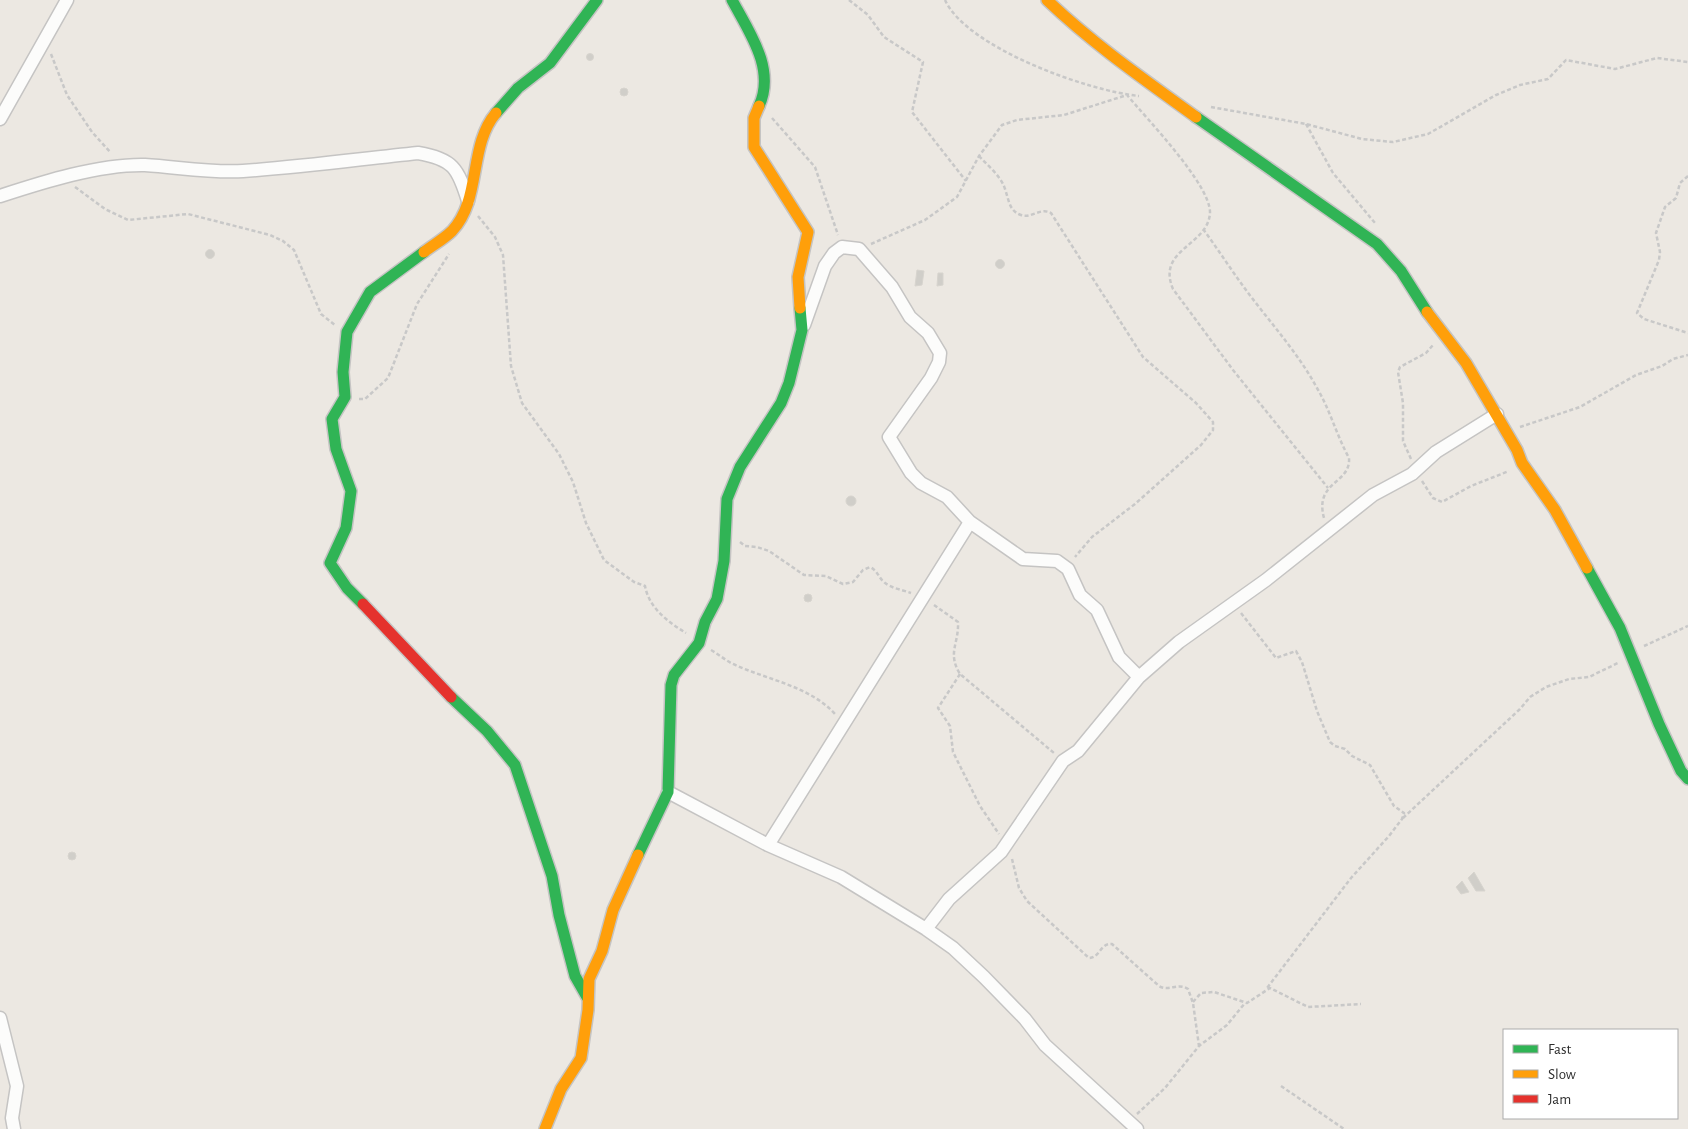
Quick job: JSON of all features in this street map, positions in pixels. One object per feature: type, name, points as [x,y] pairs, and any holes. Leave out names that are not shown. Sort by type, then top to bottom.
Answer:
[{"type":"street","points":[[0,119],[68,0]]},
{"type":"street","points":[[587,997],[576,976],[559,915],[552,876],[515,765],[487,731],[451,697],[391,631],[347,588],[330,564],[346,528],[351,491],[336,449],[332,419],[345,397],[343,372],[347,332],[370,292],[452,231],[469,202],[482,140],[494,116],[518,88],[550,63],[597,0]]},
{"type":"street","points":[[732,0],[758,48],[766,81],[766,88],[754,118],[754,147],[808,232],[808,240],[798,277],[802,330]]},
{"type":"street","points":[[1047,0],[1072,24],[1129,69],[1376,244],[1401,271],[1418,302],[1466,362],[1497,414],[1522,463],[1556,510],[1620,628],[1629,655],[1659,724],[1681,771],[1688,779]]},
{"type":"street","points":[[0,196],[63,178],[122,166],[145,165],[193,171],[243,171],[418,153],[436,156],[448,162],[457,170],[469,202]]},
{"type":"street","points":[[546,1129],[561,1089],[582,1058],[588,1010],[589,978],[602,951],[613,910],[668,792],[671,685],[674,675],[699,643],[705,622],[716,599],[727,533],[725,527],[727,499],[740,467],[781,403],[789,382],[802,330],[825,266],[834,253],[842,248],[859,249],[892,287],[910,316],[928,333],[940,353],[939,362],[933,373],[888,436],[911,473],[921,483],[947,497],[970,522],[1023,559],[1057,562],[1068,569],[1080,595],[1097,610],[1119,657],[1139,677]]},
{"type":"street","points":[[926,929],[949,899],[989,865],[1006,844],[1063,761],[1078,751],[1139,677],[1179,642],[1234,603],[1373,495],[1412,474],[1436,452],[1497,414]]},
{"type":"street","points":[[768,845],[970,522]]},
{"type":"street","points":[[668,792],[768,845],[841,877],[926,929],[953,948],[1025,1019],[1045,1045],[1133,1125]]},
{"type":"street","points":[[0,1018],[17,1086],[12,1118],[14,1129]]},
{"type":"path","points":[[848,0],[868,15],[884,37],[923,62],[912,112],[966,181]]},
{"type":"path","points":[[945,0],[951,13],[962,24],[1021,59],[1071,79],[1127,95],[1146,97]]},
{"type":"path","points":[[45,38],[66,95],[92,132],[122,166]]},
{"type":"path","points":[[1202,105],[1306,124],[1362,139],[1393,142],[1428,134],[1496,95],[1520,85],[1548,79],[1566,60],[1615,69],[1657,58],[1688,62]]},
{"type":"path","points":[[859,249],[925,220],[957,197],[979,156],[1002,125],[1017,120],[1064,115],[1127,95]]},
{"type":"path","points":[[1127,95],[1198,181],[1207,198],[1210,212],[1207,225],[1170,265],[1168,278],[1173,289],[1233,370],[1328,488]]},
{"type":"path","points":[[759,104],[797,144],[815,167],[842,248]]},
{"type":"path","points":[[1306,124],[1332,173],[1377,226]]},
{"type":"path","points":[[979,156],[1001,180],[1010,207],[1016,212],[1026,216],[1042,211],[1051,213],[1143,358],[1196,402],[1213,422],[1213,430],[1201,445],[1135,504],[1092,537],[1078,552],[1068,569]]},
{"type":"path","points":[[1688,176],[1680,183],[1676,198],[1665,207],[1656,233],[1660,252],[1659,260],[1637,313],[1644,319],[1688,333]]},
{"type":"path","points":[[63,178],[105,210],[128,220],[188,214],[270,235],[283,241],[294,250],[321,314],[347,332]]},
{"type":"path","points":[[469,202],[496,236],[503,255],[510,366],[514,384],[522,404],[560,454],[573,482],[599,552],[611,566],[634,582],[645,586],[646,593],[659,612],[670,623],[731,663],[771,678],[826,704],[844,724]]},
{"type":"path","points":[[472,225],[479,217]]},
{"type":"path","points":[[1203,230],[1253,299],[1284,336],[1317,387],[1328,408],[1335,432],[1349,461],[1343,475],[1328,488],[1321,508],[1327,532]]},
{"type":"path","points":[[345,397],[365,400],[388,378],[417,304],[453,248]]},
{"type":"path","points":[[1442,331],[1430,349],[1400,367],[1398,372],[1403,403],[1404,442],[1413,462],[1412,474],[1425,483],[1433,498],[1442,502],[1522,463]]},
{"type":"path","points":[[1506,431],[1580,406],[1636,375],[1662,366],[1673,359],[1688,355]]},
{"type":"path","points":[[727,533],[745,546],[769,551],[804,575],[826,576],[849,584],[870,567],[890,586],[923,597],[958,622],[952,655],[954,664],[960,674],[1063,761]]},
{"type":"path","points":[[1234,603],[1276,658],[1294,651],[1298,653],[1317,711],[1330,742],[1370,765],[1394,806],[1404,813],[1402,819]]},
{"type":"path","points":[[1133,1125],[1199,1046],[1227,1025],[1245,1003],[1267,988],[1346,885],[1402,819],[1427,793],[1463,764],[1530,697],[1563,681],[1589,678],[1629,655],[1688,626]]},
{"type":"path","points":[[960,674],[939,704],[939,712],[950,726],[951,747],[980,806],[1006,844],[1018,888],[1027,901],[1089,958],[1096,956],[1104,946],[1112,944],[1159,986],[1163,988],[1178,985],[1185,987],[1190,992],[1193,1003],[1199,1046]]},
{"type":"path","points":[[1267,988],[1308,1007],[1361,1004]]},
{"type":"path","points":[[1193,1003],[1201,993],[1214,992],[1245,1003]]},
{"type":"path","points":[[1281,1086],[1344,1129]]},
{"type":"building","points":[[590,53],[594,57],[590,61],[586,57]]},
{"type":"building","points":[[624,88],[628,92],[624,96],[620,92]]},
{"type":"building","points":[[210,249],[215,254],[210,259],[205,254]]},
{"type":"building","points":[[1000,259],[1005,264],[1000,269],[995,264]]},
{"type":"building","points":[[917,270],[924,271],[922,285],[915,286]]},
{"type":"building","points":[[938,273],[943,273],[943,285],[937,286]]},
{"type":"building","points":[[851,496],[856,501],[851,506],[846,501]]},
{"type":"building","points":[[808,594],[812,598],[808,602],[804,598]]},
{"type":"building","points":[[72,852],[76,856],[72,860],[68,856]]},
{"type":"building","points":[[1474,872],[1485,891],[1476,891],[1468,878]]},
{"type":"building","points":[[1462,881],[1469,892],[1461,894],[1456,887]]},
{"type":"traffic: fast","points":[[496,113],[518,88],[550,63],[597,0]]},
{"type":"traffic: fast","points":[[732,0],[752,38],[762,65],[764,78],[763,92],[759,106]]},
{"type":"traffic: fast","points":[[1196,117],[1377,244],[1401,271],[1427,312]]},
{"type":"traffic: fast","points":[[363,604],[347,588],[330,563],[346,528],[351,491],[336,449],[332,419],[345,397],[343,372],[347,332],[370,292],[424,252]]},
{"type":"traffic: fast","points":[[638,855],[668,792],[671,685],[674,675],[699,643],[705,622],[717,599],[724,561],[727,499],[740,467],[781,403],[789,383],[802,330],[800,308]]},
{"type":"traffic: fast","points":[[1587,568],[1620,628],[1659,724],[1681,771],[1688,779]]},
{"type":"traffic: fast","points":[[451,697],[487,731],[515,765],[552,876],[559,915],[575,976],[587,997]]},
{"type":"traffic: slow","points":[[1047,0],[1101,47],[1196,117]]},
{"type":"traffic: slow","points":[[759,106],[754,118],[754,147],[808,232],[798,277],[800,308]]},
{"type":"traffic: slow","points":[[424,252],[449,234],[461,218],[468,204],[482,141],[487,126],[496,113]]},
{"type":"traffic: slow","points":[[1427,312],[1466,363],[1517,450],[1522,463],[1555,510],[1587,568]]},
{"type":"traffic: slow","points":[[545,1129],[561,1089],[581,1058],[588,1010],[589,979],[602,951],[613,910],[638,855]]},
{"type":"traffic: jam","points":[[363,604],[451,697]]}]
